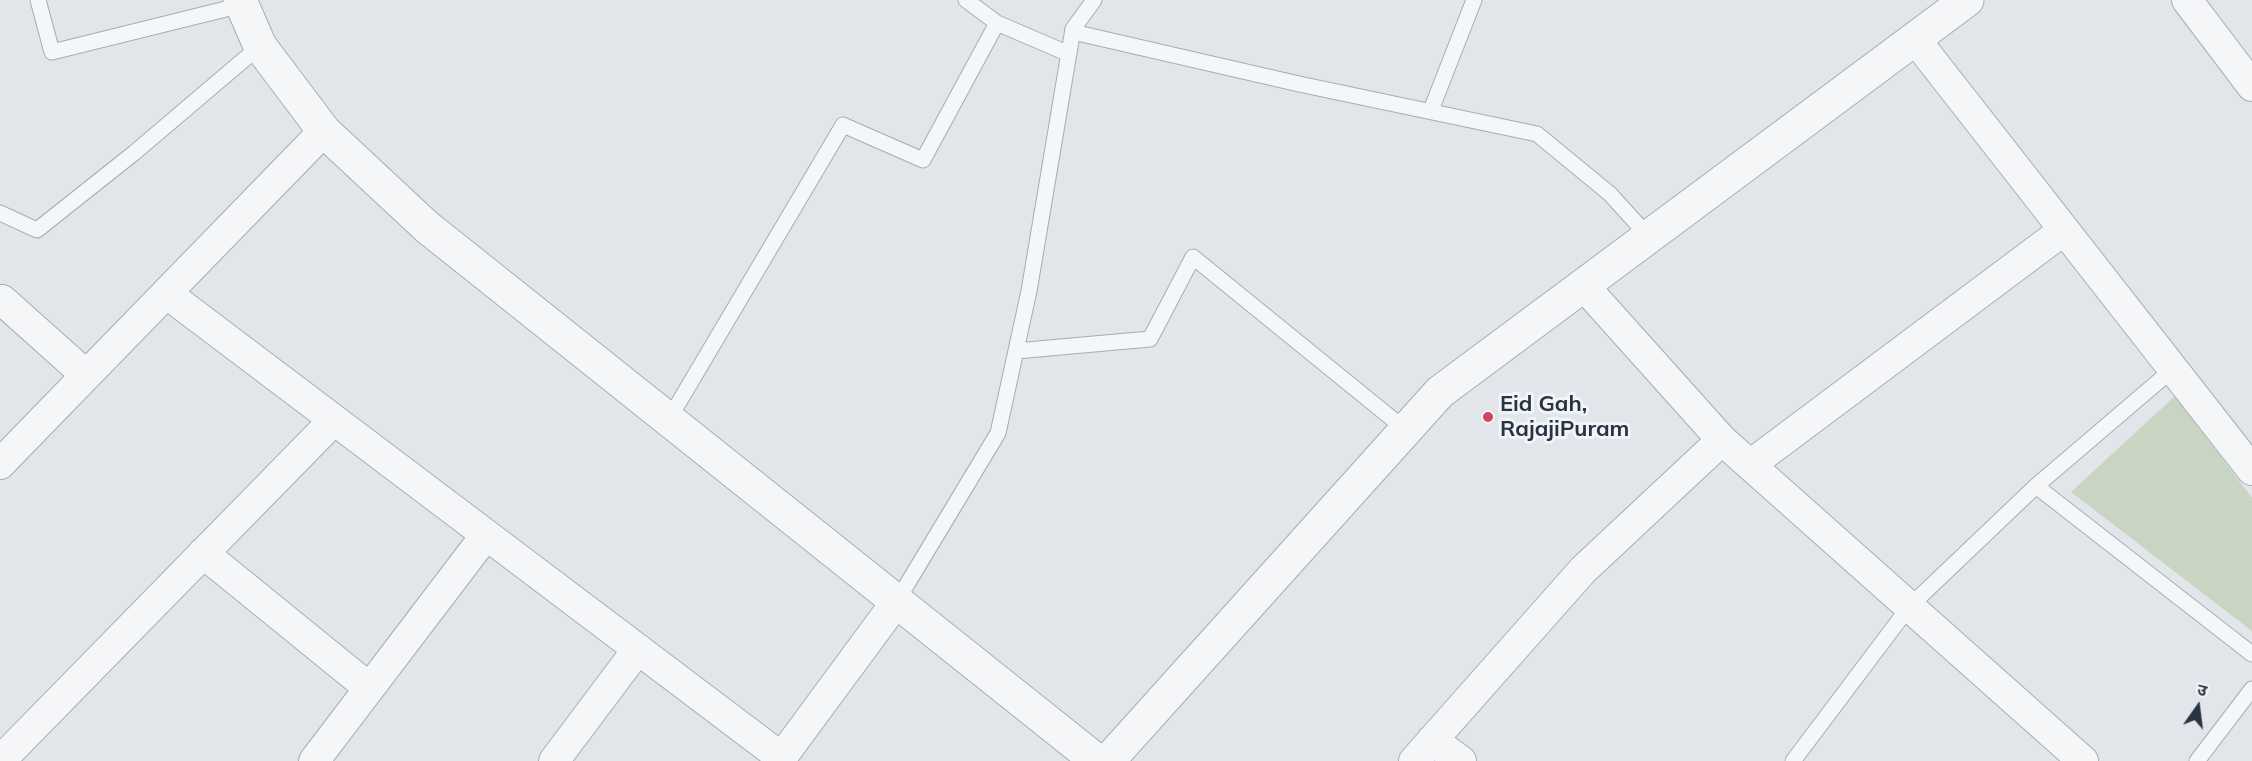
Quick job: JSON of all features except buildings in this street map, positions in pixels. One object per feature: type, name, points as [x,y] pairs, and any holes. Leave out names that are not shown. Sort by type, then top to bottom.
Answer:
[{"type":"street","points":[[1108,761],[1440,392],[1966,0]]},
{"type":"street","points":[[2187,0],[2252,86]]},
{"type":"street","points":[[245,2],[260,45],[324,131],[427,227],[1097,761]]},
{"type":"street","points":[[1915,39],[2252,471]]},
{"type":"street","points":[[0,464],[324,131]]},
{"type":"street","points":[[1750,465],[2064,230]]},
{"type":"street","points":[[1583,285],[1722,440],[2083,761]]},
{"type":"street","points":[[166,293],[780,759],[897,601]]},
{"type":"street","points":[[2,300],[86,375]]},
{"type":"street","points":[[0,761],[334,420]]},
{"type":"street","points":[[1461,761],[1423,751],[1583,570],[1722,440]]},
{"type":"street","points":[[314,761],[368,687],[486,535]]},
{"type":"street","points":[[203,553],[368,687]]},
{"type":"street","points":[[554,761],[638,649]]},
{"type":"lane","points":[[38,0],[52,52],[245,2]]},
{"type":"lane","points":[[966,0],[997,23],[1069,54]]},
{"type":"lane","points":[[897,601],[998,433],[1029,291],[1072,32],[1094,0]]},
{"type":"lane","points":[[1431,110],[1474,0]]},
{"type":"lane","points":[[669,419],[843,125],[923,160],[997,23]]},
{"type":"lane","points":[[1072,32],[1299,84],[1538,134],[1610,194],[1648,237]]},
{"type":"lane","points":[[0,213],[37,230],[135,153],[260,45]]},
{"type":"lane","points":[[1016,351],[1150,339],[1193,257],[1406,430]]},
{"type":"lane","points":[[1793,761],[1909,606],[2036,486],[2173,369]]},
{"type":"lane","points":[[2036,486],[2252,654]]},
{"type":"lane","points":[[2197,761],[2252,689]]},
{"type":"green space","points":[[2175,396],[2252,498],[2252,631],[2071,492]]},
{"type":"place","name":"Eid Gah, RajajiPuram","points":[[1488,417]]}]
